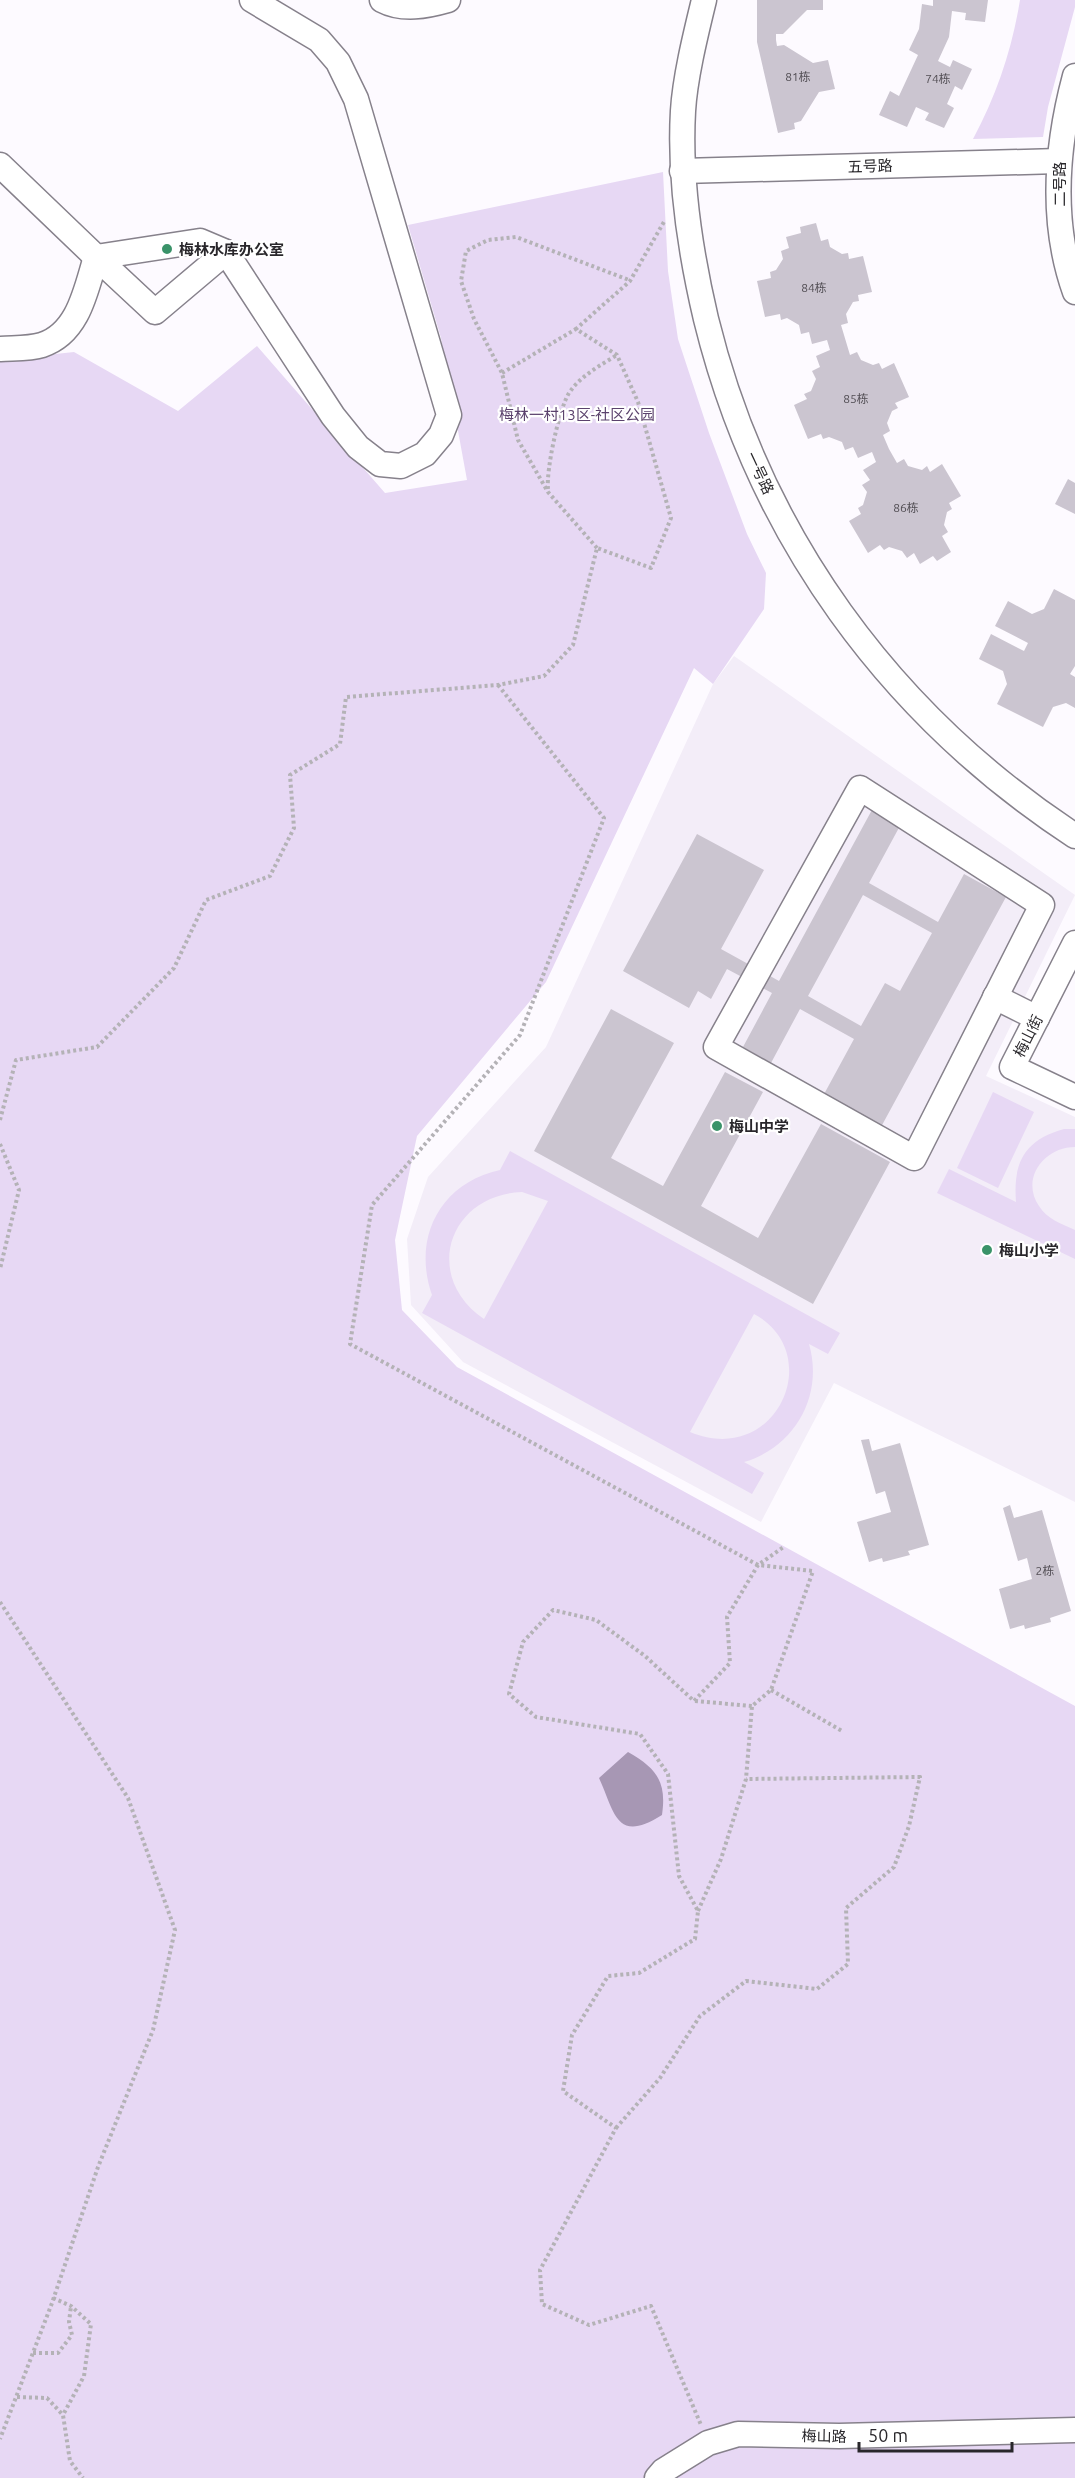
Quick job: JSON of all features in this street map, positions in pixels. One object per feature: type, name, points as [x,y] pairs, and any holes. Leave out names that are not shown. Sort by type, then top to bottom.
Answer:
[{"type":"street","points":[[96,257],[200,241],[226,252],[333,416],[358,447],[380,464],[401,466],[425,454],[441,435],[449,414],[356,99],[338,62],[319,40],[252,0]]},
{"type":"street","points":[[382,0],[393,5],[426,6],[448,0]]},
{"type":"street","name":"一号路","points":[[704,0],[683,108],[682,171],[696,278],[718,367],[750,453],[790,535],[839,612],[895,683],[960,748],[1030,806],[1075,836]]},
{"type":"street","name":"二号路","points":[[1075,76],[1065,111],[1059,161],[1058,203],[1063,244],[1075,292]]},
{"type":"street","name":"五号路","points":[[682,171],[1059,161]]},
{"type":"street","points":[[0,165],[155,312],[226,252]]},
{"type":"street","points":[[0,349],[42,345],[64,332],[80,308],[96,257]]},
{"type":"street","points":[[860,788],[1042,905],[995,997],[914,1158],[716,1047],[860,788]]},
{"type":"street","name":"梅山街","points":[[1075,943],[1012,1067],[1075,1097]]},
{"type":"street","points":[[995,997],[1036,1018]]},
{"type":"street","name":"梅山路","points":[[657,2478],[663,2471],[708,2443],[738,2434],[839,2436],[1075,2430]]},
{"type":"path","points":[[502,373],[576,329],[630,281],[666,219]]},
{"type":"path","points":[[576,329],[617,355],[638,402],[671,518],[651,568],[597,548],[548,492],[518,440],[502,373],[474,319],[461,280],[466,251],[488,240],[516,237],[630,281]]},
{"type":"path","points":[[548,492],[547,478],[554,442],[569,393],[592,370],[617,355]]},
{"type":"path","points":[[0,1120],[16,1060],[97,1047],[174,968],[206,900],[270,876],[294,828],[290,775],[340,744],[346,697],[498,685],[544,676],[573,645],[597,548]]},
{"type":"path","points":[[498,685],[604,818],[520,1035],[372,1205],[350,1344],[758,1566],[813,1571],[771,1690],[752,1706],[694,1701],[645,1656],[596,1620],[553,1610],[523,1642],[509,1694],[536,1717],[640,1734],[668,1774],[679,1876],[698,1911]]},
{"type":"path","points":[[0,1144],[19,1190],[0,1269]]},
{"type":"path","points":[[694,1701],[730,1663],[727,1617],[758,1566],[785,1546]]},
{"type":"path","points":[[0,1602],[128,1798],[175,1930],[153,2030],[98,2167],[53,2298],[0,2439]]},
{"type":"path","points":[[771,1690],[842,1731]]},
{"type":"path","points":[[616,2128],[563,2091],[572,2035],[608,1976],[639,1973],[695,1939],[698,1911],[721,1859],[746,1779],[752,1706]]},
{"type":"path","points":[[708,2443],[651,2306],[590,2325],[542,2304],[540,2270],[616,2128],[660,2078],[700,2016],[746,1981],[817,1989],[848,1964],[846,1908],[894,1867],[909,1826],[920,1777],[746,1779]]},
{"type":"path","points":[[53,2298],[71,2306],[91,2324],[84,2376],[63,2415]]},
{"type":"path","points":[[33,2353],[58,2353],[72,2335],[69,2322],[71,2306]]},
{"type":"path","points":[[17,2397],[47,2398],[63,2415],[70,2461],[83,2478]]},
{"type":"shaded area","name":"梅山中学","points":[[734,656],[1075,895],[986,1076],[1075,1117],[1075,1502],[834,1383],[761,1522],[463,1362],[411,1305],[407,1239],[428,1177],[546,1047],[713,684]]},
{"type":"shaded area","points":[[628,1752],[652,1770],[661,1784],[663,1793],[662,1815],[635,1826],[626,1825],[619,1820],[599,1778]]},
{"type":"green space","points":[[1020,0],[1075,0],[1048,107],[1043,137],[973,139],[1002,71],[1013,36]]},
{"type":"green space","name":"梅林一村13区-社区公园","points":[[663,172],[668,271],[678,339],[709,433],[747,534],[766,573],[764,609],[713,684],[694,668],[546,982],[417,1136],[395,1240],[402,1310],[457,1367],[1075,1706],[1075,2478],[0,2478],[0,360],[74,352],[178,411],[257,346],[385,493],[467,480],[441,338],[408,225]]},
{"type":"green space","points":[[993,1092],[1034,1112],[998,1188],[957,1168]]},
{"type":"green space","points":[[1064,1129],[1075,1129],[1075,1147],[1064,1148],[1045,1158],[1034,1175],[1032,1185],[1042,1211],[1055,1221],[1075,1230],[1075,1259],[937,1193],[949,1169],[1016,1202],[1017,1176],[1024,1155],[1039,1140]]},
{"type":"green space","points":[[510,1151],[840,1333],[828,1354],[809,1344],[813,1363],[812,1382],[808,1400],[791,1432],[762,1455],[744,1462],[764,1473],[752,1494],[422,1313],[432,1295],[427,1274],[426,1253],[429,1234],[436,1216],[447,1200],[461,1187],[479,1177],[500,1170]],"holes":[[[522,1192],[548,1201],[484,1319],[465,1302],[453,1282],[449,1261],[452,1241],[461,1222],[476,1207],[497,1197]],[[754,1314],[776,1332],[787,1354],[789,1378],[782,1401],[768,1421],[747,1434],[721,1439],[690,1432]]]},
{"type":"building","points":[[757,0],[823,0],[823,10],[807,10],[783,34],[776,34],[776,40],[777,46],[784,45],[813,63],[828,60],[835,89],[819,92],[801,121],[794,123],[795,129],[778,133],[757,42]]},
{"type":"building","points":[[933,0],[988,0],[985,22],[965,20],[966,13],[952,11],[949,37],[938,61],[950,67],[953,60],[972,69],[962,90],[955,86],[947,104],[954,108],[944,128],[925,120],[929,113],[916,107],[907,127],[879,115],[890,91],[899,96],[918,55],[909,50],[919,29],[922,4],[933,6]]},
{"type":"building","points":[[816,223],[821,241],[828,239],[830,247],[842,254],[848,253],[849,259],[863,256],[872,292],[858,295],[859,301],[853,302],[846,314],[848,323],[841,325],[850,355],[857,352],[861,360],[873,365],[879,363],[882,369],[894,363],[909,397],[895,403],[898,408],[892,411],[887,423],[890,431],[883,435],[889,449],[897,463],[904,459],[908,466],[922,470],[927,466],[930,472],[942,464],[961,496],[949,503],[952,509],[947,512],[944,525],[948,532],[942,536],[951,552],[937,561],[933,556],[920,564],[914,553],[907,558],[902,551],[889,547],[884,550],[880,545],[868,553],[849,521],[861,514],[858,508],[863,505],[867,492],[862,485],[870,480],[863,470],[876,462],[872,452],[858,458],[853,447],[845,450],[842,442],[829,437],[823,439],[821,434],[808,439],[794,405],[807,399],[804,394],[811,391],[816,379],[812,371],[820,367],[816,356],[830,350],[827,340],[812,344],[809,332],[801,334],[799,325],[787,318],[781,320],[780,314],[765,317],[757,281],[771,278],[770,272],[776,270],[783,259],[781,251],[789,248],[786,237],[801,233],[800,227]]},
{"type":"building","points":[[1068,479],[1075,483],[1075,514],[1055,504]]},
{"type":"building","points":[[1054,589],[1075,600],[1075,666],[1070,674],[1075,677],[1075,708],[1066,703],[1053,707],[1043,727],[997,704],[1007,684],[1003,671],[979,659],[991,634],[1024,651],[1028,643],[995,626],[1008,601],[1032,614],[1044,609]]},
{"type":"building","points":[[873,808],[901,824],[869,883],[938,922],[964,874],[1006,897],[881,1127],[823,1096],[854,1039],[800,1009],[771,1063],[743,1047],[772,993],[727,969],[711,999],[698,991],[689,1008],[623,971],[697,834],[764,870],[721,949],[779,981]],"holes":[[[863,895],[932,933],[900,991],[885,983],[861,1026],[808,996]]]},
{"type":"building","points":[[611,1009],[674,1043],[611,1158],[663,1186],[725,1072],[763,1092],[701,1206],[758,1238],[821,1124],[890,1162],[813,1304],[534,1151]]},
{"type":"building","points":[[869,1439],[872,1451],[900,1443],[929,1545],[908,1551],[910,1555],[883,1562],[882,1558],[869,1562],[857,1522],[891,1512],[885,1491],[876,1494],[861,1440]]},
{"type":"building","points":[[1010,1505],[1014,1518],[1042,1510],[1071,1611],[1050,1618],[1051,1622],[1025,1629],[1024,1625],[1010,1629],[999,1589],[1032,1579],[1027,1558],[1018,1561],[1003,1508]]},
{"type":"place","name":"梅林水库办公室","points":[[167,249]]},
{"type":"place","name":"梅山中学","points":[[717,1126]]},
{"type":"place","name":"梅山小学","points":[[987,1250]]}]
